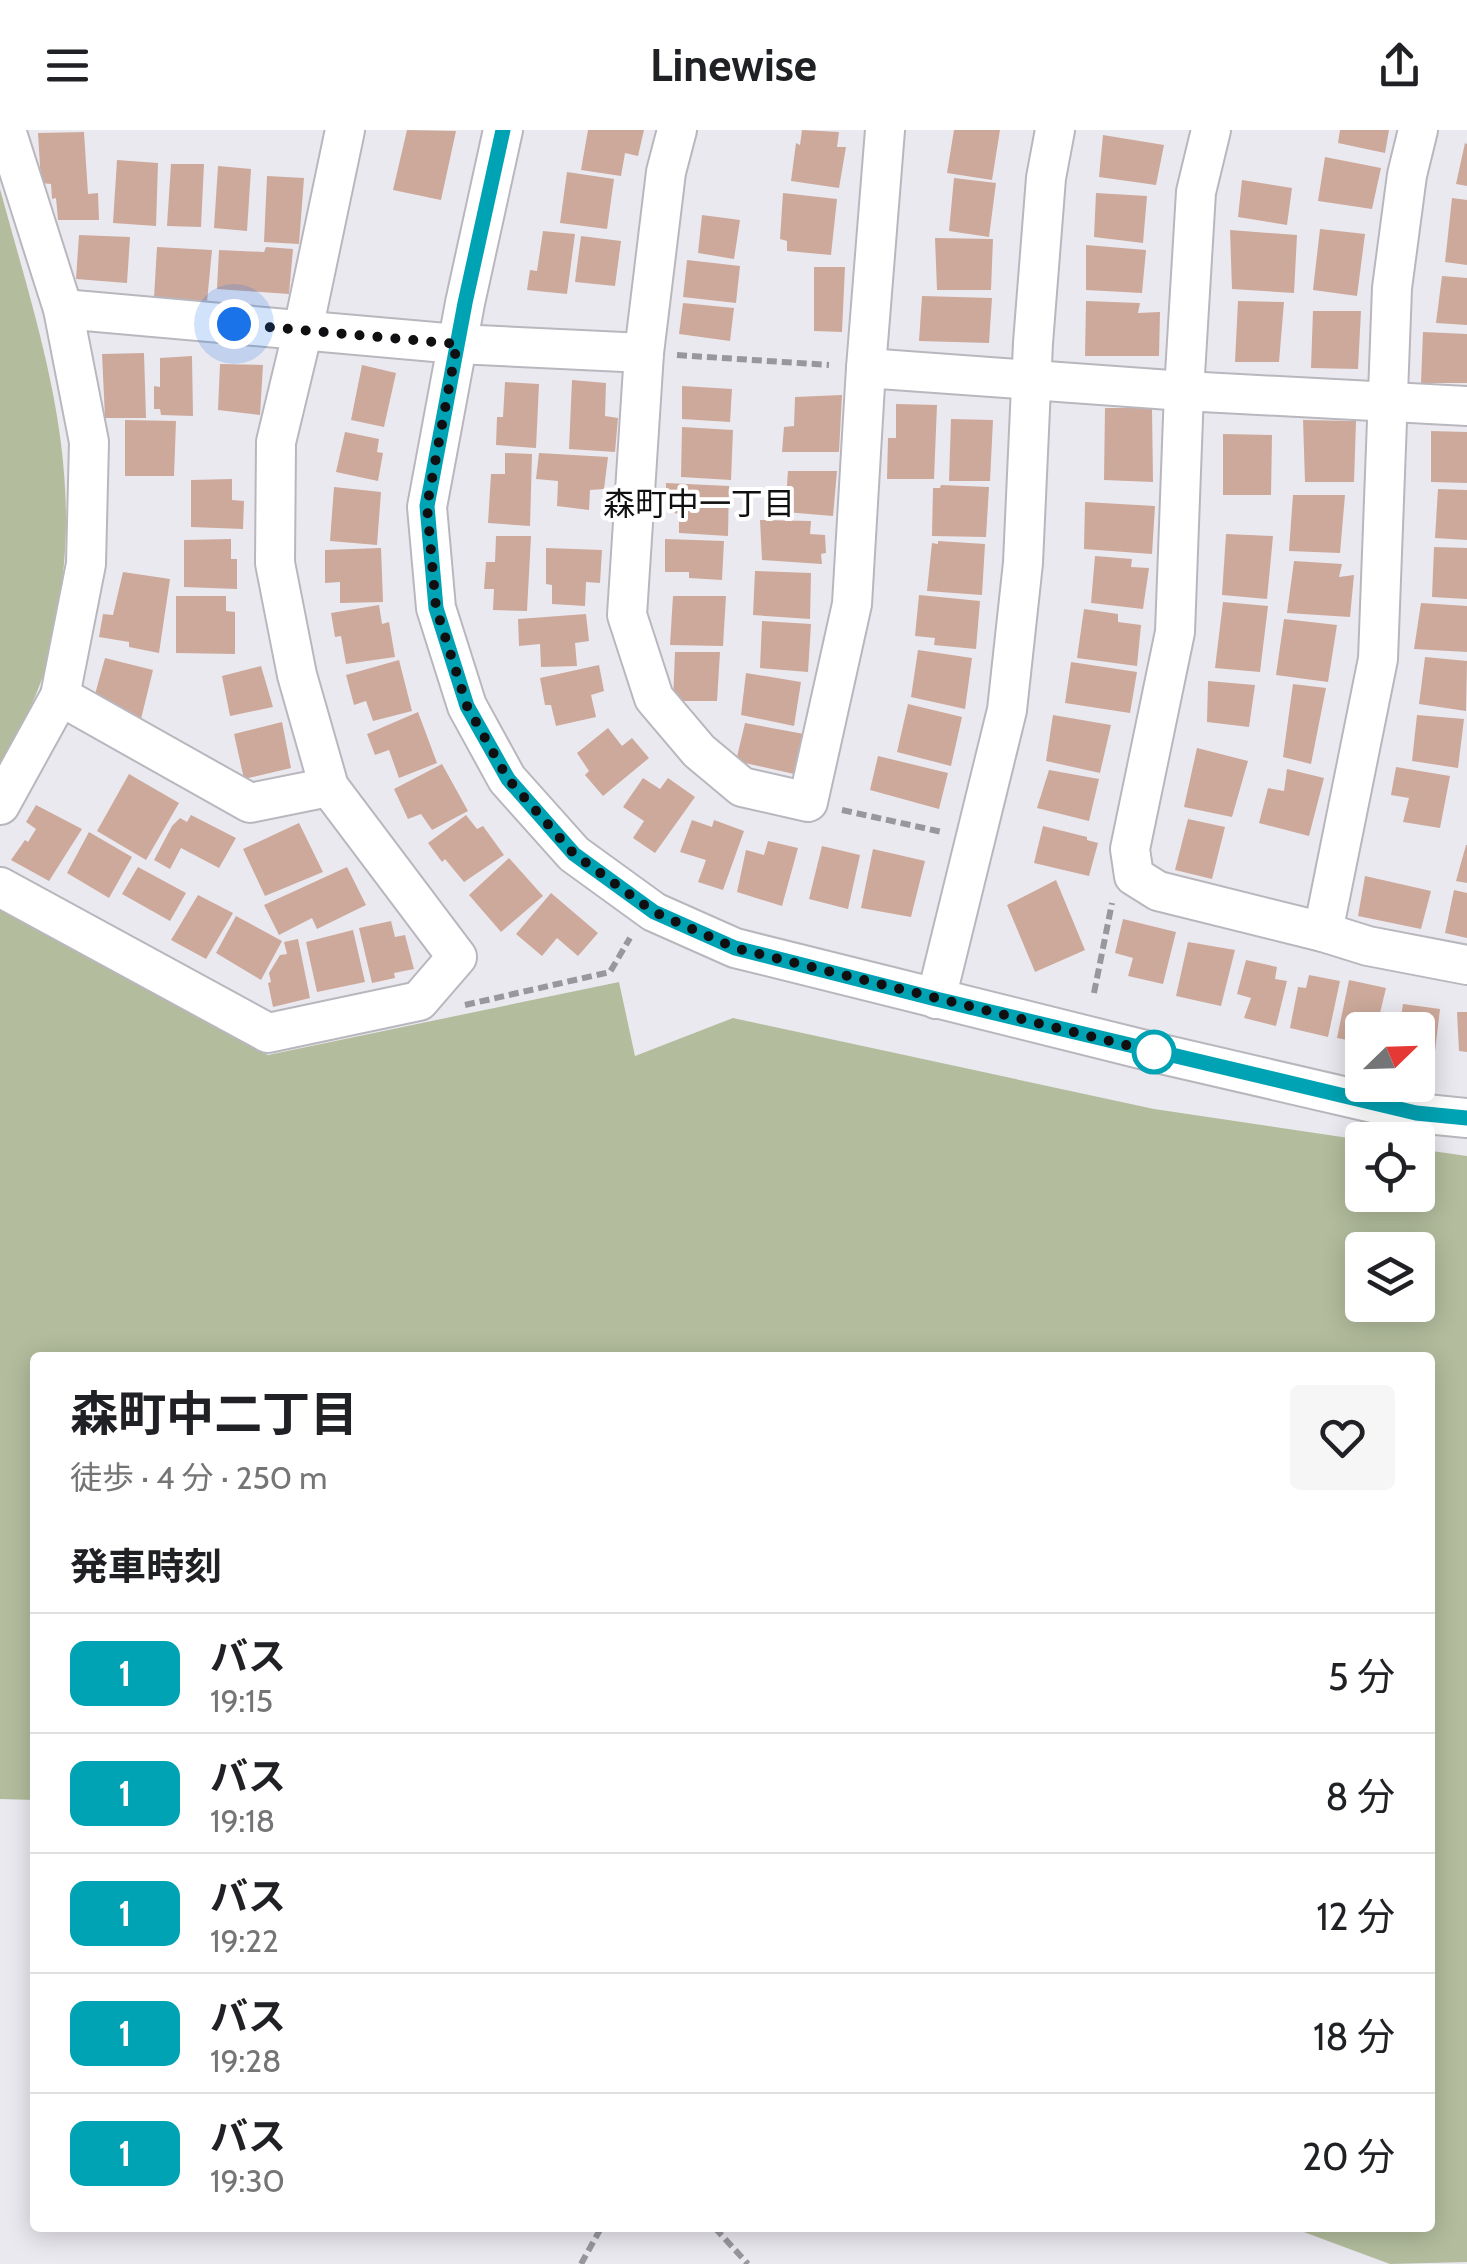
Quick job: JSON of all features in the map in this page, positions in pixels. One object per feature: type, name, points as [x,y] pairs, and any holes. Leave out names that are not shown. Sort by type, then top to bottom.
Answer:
[{"type":"street","points":[[0,804],[60,696],[86,564],[89,442],[63,309],[6,130]]},
{"type":"street","points":[[0,886],[268,1033],[419,1001],[457,957],[329,788],[297,675],[275,563],[276,442],[345,130]]},
{"type":"street","points":[[503,130],[427,506],[436,608],[467,706],[508,779],[574,854],[654,912],[735,948],[1416,1113],[1467,1118]]},
{"type":"street","points":[[677,130],[666,172],[644,353],[627,614],[654,698],[698,751],[742,787],[808,802],[852,604],[885,130]]},
{"type":"street","points":[[936,999],[1007,710],[1022,564],[1032,343],[1046,178],[1055,130]]},
{"type":"street","points":[[1212,130],[1196,192],[1174,632],[1130,850],[1134,876],[1158,891],[1368,946],[1467,965]]},
{"type":"street","points":[[1323,932],[1378,659],[1392,288],[1406,176],[1418,130]]},
{"type":"street","points":[[63,309],[457,344],[644,353]]},
{"type":"street","points":[[866,368],[1467,406]]},
{"type":"street","points":[[60,696],[250,804],[329,788]]},
{"type":"path","points":[[644,353],[866,368]]},
{"type":"path","points":[[808,802],[948,833]]},
{"type":"path","points":[[1094,993],[1114,894],[1134,876]]},
{"type":"path","points":[[419,1001],[454,1007],[610,972],[630,938]]},
{"type":"path","points":[[581,2264],[600,2232]]},
{"type":"path","points":[[720,2232],[748,2264]]},
{"type":"green space","points":[[0,189],[54,399],[66,504],[64,558],[50,653],[33,701],[0,770]]},
{"type":"green space","points":[[0,906],[268,1055],[619,982],[635,1056],[733,1018],[1154,1109],[1345,1137],[1345,1212],[1435,1212],[1435,1151],[1467,1156],[1467,2262],[1390,2264],[1304,2232],[1435,2232],[1435,1352],[30,1352],[30,1800],[0,1799]]},
{"type":"building","points":[[407,130],[456,131],[441,200],[393,190]]},
{"type":"building","points":[[588,130],[644,130],[638,156],[625,153],[621,176],[581,170]]},
{"type":"building","points":[[802,130],[839,132],[837,147],[846,147],[839,188],[791,181],[796,143],[800,145]]},
{"type":"building","points":[[954,130],[1000,130],[992,180],[947,173]]},
{"type":"building","points":[[1340,130],[1389,130],[1385,153],[1338,143]]},
{"type":"building","points":[[84,132],[88,194],[98,193],[99,220],[58,220],[51,184],[41,183],[38,133]]},
{"type":"building","points":[[1103,135],[1164,145],[1156,185],[1099,177]]},
{"type":"building","points":[[1467,144],[1467,186],[1456,184]]},
{"type":"building","points":[[1325,157],[1381,168],[1372,209],[1318,201]]},
{"type":"building","points":[[117,160],[158,163],[156,226],[113,223]]},
{"type":"building","points":[[171,164],[204,164],[201,227],[167,226]]},
{"type":"building","points":[[218,166],[251,169],[247,231],[214,228]]},
{"type":"building","points":[[567,172],[614,179],[607,229],[560,223]]},
{"type":"building","points":[[267,176],[304,178],[299,244],[264,242]]},
{"type":"building","points":[[954,178],[996,183],[989,237],[949,231]]},
{"type":"building","points":[[1242,180],[1292,188],[1287,225],[1238,217]]},
{"type":"building","points":[[783,193],[837,199],[831,255],[787,251],[787,241],[780,239]]},
{"type":"building","points":[[1096,193],[1147,196],[1143,243],[1094,237]]},
{"type":"building","points":[[1452,198],[1467,200],[1467,265],[1445,262]]},
{"type":"building","points":[[702,215],[740,220],[734,259],[698,253]]},
{"type":"building","points":[[1320,229],[1365,234],[1357,296],[1313,290]]},
{"type":"building","points":[[1230,230],[1297,235],[1294,293],[1232,289]]},
{"type":"building","points":[[543,231],[575,234],[567,294],[527,290],[530,270],[537,271]]},
{"type":"building","points":[[79,235],[130,237],[127,283],[76,279]]},
{"type":"building","points":[[581,236],[621,241],[615,286],[575,282]]},
{"type":"building","points":[[935,238],[993,239],[991,290],[937,290]]},
{"type":"building","points":[[1086,245],[1146,250],[1142,293],[1086,290]]},
{"type":"building","points":[[157,247],[212,250],[207,302],[154,298]]},
{"type":"building","points":[[266,247],[293,249],[289,294],[217,289],[219,250],[264,252]]},
{"type":"building","points":[[687,260],[740,266],[736,303],[683,297]]},
{"type":"building","points":[[814,267],[845,267],[842,332],[814,331]]},
{"type":"building","points":[[1442,276],[1467,278],[1467,325],[1436,323]]},
{"type":"building","points":[[922,296],[992,298],[989,343],[919,341]]},
{"type":"building","points":[[1086,301],[1140,303],[1138,313],[1160,312],[1159,356],[1085,356]]},
{"type":"building","points":[[1238,301],[1284,302],[1279,362],[1235,362]]},
{"type":"building","points":[[683,303],[734,308],[730,341],[679,334]]},
{"type":"building","points":[[1313,311],[1361,311],[1358,369],[1311,368]]},
{"type":"building","points":[[1423,332],[1467,334],[1467,383],[1421,383]]},
{"type":"building","points":[[144,353],[146,418],[105,418],[102,354]]},
{"type":"building","points":[[192,356],[193,416],[161,415],[160,409],[154,409],[154,386],[160,387],[160,358]]},
{"type":"building","points":[[220,364],[263,365],[260,415],[218,410]]},
{"type":"building","points":[[362,365],[396,373],[384,427],[351,420]]},
{"type":"building","points":[[572,380],[606,383],[605,416],[618,418],[615,452],[569,449]]},
{"type":"building","points":[[505,382],[539,384],[536,448],[496,445]]},
{"type":"building","points":[[682,386],[732,389],[730,422],[682,419]]},
{"type":"building","points":[[842,395],[839,452],[782,452],[784,427],[794,426],[795,397]]},
{"type":"building","points":[[896,404],[937,405],[934,479],[887,479],[888,438],[896,438]]},
{"type":"building","points":[[1105,408],[1152,408],[1153,482],[1104,480]]},
{"type":"building","points":[[951,419],[993,420],[990,481],[949,481]]},
{"type":"building","points":[[125,420],[176,421],[174,476],[125,476]]},
{"type":"building","points":[[1303,420],[1356,421],[1354,482],[1305,482]]},
{"type":"building","points":[[682,427],[733,430],[731,480],[681,477]]},
{"type":"building","points":[[1431,431],[1467,432],[1467,483],[1431,482]]},
{"type":"building","points":[[345,432],[379,439],[377,452],[383,453],[378,481],[336,472]]},
{"type":"building","points":[[1223,434],[1272,435],[1271,495],[1223,495]]},
{"type":"building","points":[[505,453],[532,454],[530,526],[488,523],[491,474],[505,474]]},
{"type":"building","points":[[539,453],[608,457],[604,489],[590,490],[589,510],[557,506],[558,481],[536,479]]},
{"type":"building","points":[[788,471],[837,471],[833,516],[785,512]]},
{"type":"building","points":[[232,479],[232,500],[244,501],[243,529],[191,527],[191,480]]},
{"type":"building","points":[[666,483],[729,486],[728,536],[679,533],[679,514],[666,511]]},
{"type":"building","points":[[334,487],[381,492],[377,545],[330,541]]},
{"type":"building","points":[[989,487],[986,537],[932,536],[933,488]]},
{"type":"building","points":[[1438,489],[1467,490],[1467,540],[1435,538]]},
{"type":"building","points":[[1293,495],[1345,495],[1340,553],[1289,551]]},
{"type":"building","points":[[1085,502],[1155,506],[1152,554],[1084,549]]},
{"type":"building","points":[[760,520],[811,521],[810,534],[825,535],[822,564],[762,560]]},
{"type":"building","points":[[1226,534],[1273,536],[1267,599],[1222,595]]},
{"type":"building","points":[[496,536],[531,536],[527,611],[493,610],[494,589],[484,589],[486,562],[495,562]]},
{"type":"building","points":[[231,539],[231,559],[237,559],[237,589],[184,587],[184,540]]},
{"type":"building","points":[[665,539],[724,541],[722,580],[689,578],[689,572],[665,572]]},
{"type":"building","points":[[932,543],[985,544],[982,595],[927,591]]},
{"type":"building","points":[[1434,547],[1467,548],[1467,599],[1432,597]]},
{"type":"building","points":[[381,548],[383,602],[340,603],[340,582],[325,583],[325,550]]},
{"type":"building","points":[[546,548],[602,550],[600,583],[586,582],[585,606],[552,604],[552,585],[546,584]]},
{"type":"building","points":[[1095,556],[1132,559],[1131,567],[1149,568],[1143,609],[1091,603]]},
{"type":"building","points":[[1294,561],[1342,564],[1339,577],[1354,575],[1350,617],[1287,613]]},
{"type":"building","points":[[755,571],[811,573],[810,619],[753,615]]},
{"type":"building","points":[[123,572],[170,579],[159,653],[99,637],[103,614],[113,615]]},
{"type":"building","points":[[919,595],[980,601],[976,649],[934,645],[935,638],[915,636]]},
{"type":"building","points":[[176,596],[226,596],[226,611],[235,612],[235,654],[176,653]]},
{"type":"building","points":[[673,596],[726,596],[723,646],[670,645]]},
{"type":"building","points":[[1223,602],[1268,606],[1260,672],[1215,668]]},
{"type":"building","points":[[1421,603],[1467,606],[1467,652],[1414,649]]},
{"type":"building","points":[[379,605],[382,624],[389,622],[395,657],[346,664],[341,636],[335,637],[331,613]]},
{"type":"building","points":[[1084,609],[1118,614],[1118,622],[1141,625],[1137,666],[1077,658]]},
{"type":"building","points":[[586,614],[589,641],[575,643],[577,666],[541,667],[540,644],[519,646],[518,619]]},
{"type":"building","points":[[1284,619],[1337,625],[1328,682],[1276,675]]},
{"type":"building","points":[[762,621],[811,624],[808,672],[760,668]]},
{"type":"building","points":[[918,650],[972,658],[965,709],[911,697]]},
{"type":"building","points":[[675,652],[720,652],[717,701],[673,701]]},
{"type":"building","points":[[1425,657],[1467,661],[1466,711],[1419,704]]},
{"type":"building","points":[[105,658],[153,670],[141,719],[94,698]]},
{"type":"building","points":[[399,660],[412,711],[373,721],[366,701],[354,705],[346,675]]},
{"type":"building","points":[[1071,662],[1137,672],[1130,713],[1065,703]]},
{"type":"building","points":[[599,665],[604,691],[591,695],[596,717],[556,726],[551,705],[545,705],[540,678]]},
{"type":"building","points":[[261,666],[273,707],[230,716],[222,676]]},
{"type":"building","points":[[746,673],[801,682],[794,726],[741,715]]},
{"type":"building","points":[[1208,681],[1255,685],[1249,727],[1207,722]]},
{"type":"building","points":[[1293,684],[1326,688],[1311,764],[1283,757]]},
{"type":"building","points":[[908,704],[962,717],[951,766],[897,752]]},
{"type":"building","points":[[418,712],[437,763],[399,778],[389,750],[375,755],[367,734]]},
{"type":"building","points":[[1053,715],[1111,725],[1100,773],[1046,761]]},
{"type":"building","points":[[1417,715],[1464,719],[1458,768],[1412,761]]},
{"type":"building","points":[[282,722],[291,768],[244,779],[234,734]]},
{"type":"building","points":[[745,723],[804,734],[794,774],[736,761]]},
{"type":"building","points":[[608,728],[622,746],[632,738],[649,758],[603,796],[585,775],[589,771],[577,753]]},
{"type":"building","points":[[1197,748],[1248,761],[1232,817],[1184,807]]},
{"type":"building","points":[[878,756],[948,773],[939,809],[870,790]]},
{"type":"building","points":[[442,764],[468,811],[432,830],[421,814],[408,819],[394,789]]},
{"type":"building","points":[[1396,767],[1450,776],[1440,828],[1403,822],[1409,798],[1391,795]]},
{"type":"building","points":[[1287,769],[1324,778],[1309,836],[1259,823],[1268,788],[1284,791]]},
{"type":"building","points":[[1049,770],[1099,779],[1089,821],[1037,808]]},
{"type":"building","points":[[129,774],[179,803],[146,860],[97,831]]},
{"type":"building","points":[[643,778],[660,789],[668,778],[695,797],[655,853],[633,838],[644,821],[623,807]]},
{"type":"building","points":[[36,805],[82,829],[49,881],[11,860],[36,829],[26,822]]},
{"type":"building","points":[[191,815],[236,838],[219,868],[181,848],[170,869],[154,860],[172,826],[180,818],[187,822]]},
{"type":"building","points":[[466,815],[477,829],[483,826],[504,855],[464,882],[428,843]]},
{"type":"building","points":[[1188,819],[1225,827],[1212,879],[1175,870]]},
{"type":"building","points":[[692,820],[712,827],[714,820],[744,831],[723,890],[698,882],[706,860],[680,852]]},
{"type":"building","points":[[299,823],[323,872],[265,896],[243,849]]},
{"type":"building","points":[[1043,826],[1098,843],[1089,876],[1034,863]]},
{"type":"building","points":[[89,832],[132,857],[109,898],[67,873]]},
{"type":"building","points":[[768,841],[798,848],[782,906],[737,892],[746,850],[764,855]]},
{"type":"building","points":[[1467,845],[1467,883],[1456,881]]},
{"type":"building","points":[[822,846],[860,855],[848,909],[809,899]]},
{"type":"building","points":[[873,849],[925,861],[911,917],[861,908]]},
{"type":"building","points":[[509,858],[543,896],[501,932],[469,895]]},
{"type":"building","points":[[138,867],[186,893],[170,921],[122,894]]},
{"type":"building","points":[[347,867],[366,905],[317,929],[312,918],[279,935],[264,905]]},
{"type":"building","points":[[1365,876],[1431,891],[1421,929],[1358,916]]},
{"type":"building","points":[[1056,880],[1085,950],[1035,972],[1007,905]]},
{"type":"building","points":[[1454,890],[1467,893],[1467,938],[1445,933]]},
{"type":"building","points":[[551,893],[598,933],[578,956],[557,938],[542,956],[516,934]]},
{"type":"building","points":[[198,895],[233,913],[206,959],[171,940]]},
{"type":"building","points":[[236,916],[282,941],[261,980],[216,953]]},
{"type":"building","points":[[1123,919],[1176,932],[1163,984],[1128,976],[1133,958],[1115,953]]},
{"type":"building","points":[[391,921],[395,937],[405,935],[414,969],[372,983],[359,928]]},
{"type":"building","points":[[353,930],[365,982],[317,992],[306,942]]},
{"type":"building","points":[[298,939],[310,998],[273,1007],[269,973],[280,955],[287,954],[284,942]]},
{"type":"building","points":[[1188,942],[1235,950],[1221,1006],[1176,996]]},
{"type":"building","points":[[1246,960],[1277,967],[1275,979],[1287,981],[1276,1026],[1244,1018],[1251,998],[1237,994]]},
{"type":"building","points":[[1309,975],[1340,981],[1328,1037],[1290,1028],[1298,987],[1306,988]]},
{"type":"building","points":[[1349,980],[1386,988],[1380,1012],[1345,1012],[1345,1040],[1337,1038]]},
{"type":"building","points":[[1403,1004],[1440,1009],[1435,1052],[1435,1012],[1402,1012]]},
{"type":"building","points":[[1457,1012],[1467,1012],[1467,1052],[1459,1051]]},
{"type":"bus line","name":"1","points":[[503,130],[427,506],[436,608],[467,706],[508,779],[574,854],[654,912],[735,948],[1153,1052],[1416,1113],[1467,1118]]},
{"type":"district","name":"森町中一丁目","points":[[699,504]]},
{"type":"route","points":[[234,324],[457,344],[427,506],[436,608],[467,706],[508,779],[574,854],[654,912],[735,948],[1154,1052]]}]
